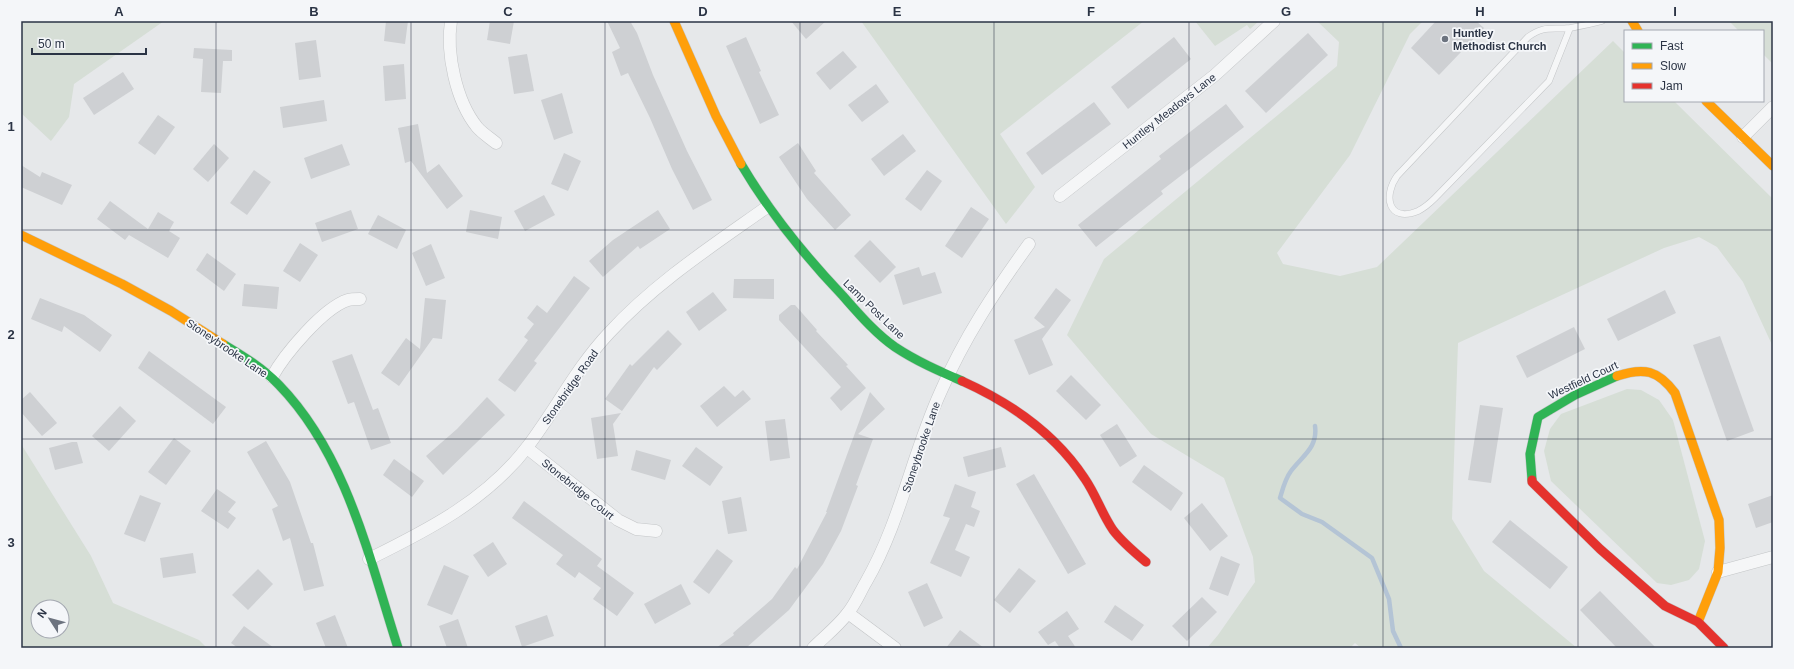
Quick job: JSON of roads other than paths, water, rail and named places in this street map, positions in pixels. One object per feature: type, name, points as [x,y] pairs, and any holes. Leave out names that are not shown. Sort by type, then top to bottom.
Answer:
[{"type":"street","points":[[451,21],[450,51],[453,68],[467,113],[478,129],[496,143]]},
{"type":"street","name":"Lamp Post Lane","points":[[674,21],[715,115],[737,158],[767,207],[815,266],[892,345],[909,356],[1013,407],[1060,447],[1087,481],[1111,526],[1124,544],[1146,562]]},
{"type":"street","name":"Huntley Meadows Lane","points":[[1060,196],[1215,75],[1274,21]]},
{"type":"street","points":[[1632,21],[1637,30]]},
{"type":"street","points":[[1707,102],[1773,166]]},
{"type":"street","points":[[1744,137],[1773,107]]},
{"type":"street","name":"Stonebridge Road","points":[[369,559],[425,532],[484,492],[527,448],[588,358],[624,316],[669,277],[767,207]]},
{"type":"street","name":"Stoneybrooke Lane","points":[[21,235],[113,279],[156,302],[229,347],[272,378],[294,403],[330,456],[345,490],[398,648]]},
{"type":"street","name":"Stoneybrooke Lane","points":[[813,648],[848,613],[876,565],[889,537],[922,438],[964,342],[984,309],[1029,244]]},
{"type":"street","points":[[272,378],[281,360],[320,319],[347,300],[360,299]]},
{"type":"street","name":"Westfield Court","points":[[1698,622],[1718,572],[1720,548],[1719,520],[1675,393],[1663,377],[1647,370],[1630,371],[1564,399],[1538,417],[1530,454],[1532,482],[1600,549],[1665,606],[1698,622],[1724,648]]},
{"type":"street","name":"Stonebridge Court","points":[[527,448],[618,520],[636,529],[656,531]]},
{"type":"street","points":[[1718,572],[1773,557]]},
{"type":"street","points":[[848,613],[895,648]]},
{"type":"lane","points":[[1570,28],[1549,81],[1446,187],[1418,211],[1407,214],[1399,213],[1393,208],[1388,194],[1391,185],[1397,176],[1528,37],[1546,28],[1570,28],[1602,21]]},
{"type":"waterway","points":[[1315,426],[1312,446],[1289,474],[1280,498],[1302,514],[1322,522],[1372,558],[1389,599],[1393,631],[1401,648]]},
{"type":"place","name":"Huntley Methodist Church","points":[[1445,39]]}]
